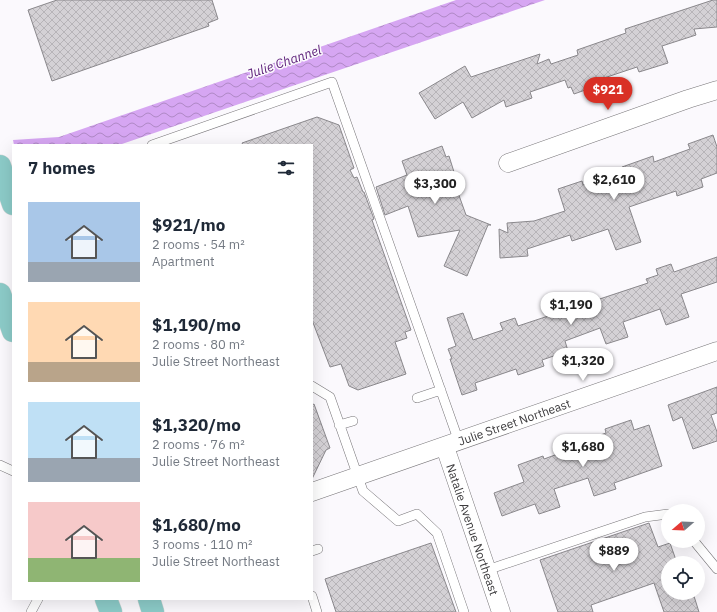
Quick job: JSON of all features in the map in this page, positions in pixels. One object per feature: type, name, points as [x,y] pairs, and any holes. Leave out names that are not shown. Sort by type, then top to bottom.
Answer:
[{"type":"main road","points":[[0,166],[12,201]]},
{"type":"main road","points":[[0,294],[12,328]]},
{"type":"main road","points":[[106,600],[111,612]]},
{"type":"main road","points":[[149,600],[153,612]]},
{"type":"street","points":[[508,162],[717,90]]},
{"type":"street","name":"Julie Street Northeast","points":[[313,492],[717,351]]},
{"type":"street","name":"Natalie Avenue Northeast","points":[[452,444],[487,570],[501,612]]},
{"type":"lane","points":[[155,144],[332,82],[441,390],[452,444]]},
{"type":"lane","points":[[313,387],[330,397],[363,491],[398,521],[418,514],[437,533],[464,612]]},
{"type":"lane","points":[[417,398],[441,390]]},
{"type":"lane","points":[[339,425],[353,421]]},
{"type":"lane","points":[[0,465],[12,471]]},
{"type":"lane","points":[[487,570],[645,517],[661,515]]},
{"type":"lane","points":[[700,548],[717,569]]},
{"type":"lane","points":[[313,599],[317,612]]},
{"type":"lane","points":[[31,612],[37,600]]},
{"type":"water","name":"Julie Channel","points":[[456,0],[545,0],[122,144],[14,144],[13,140],[59,137]]},
{"type":"building","points":[[57,0],[212,0],[218,19],[208,23],[209,26],[52,81],[28,10]]},
{"type":"building","points":[[713,0],[717,0],[717,27],[694,29],[696,35],[662,46],[668,63],[639,72],[637,67],[604,78],[605,83],[574,94],[571,87],[568,88],[565,80],[530,92],[532,98],[506,107],[504,100],[472,118],[463,102],[435,119],[419,93],[465,66],[471,77],[540,54],[537,64],[549,59],[551,64],[578,55],[577,50],[626,33],[625,29]]},
{"type":"building","points":[[317,117],[339,125],[354,168],[350,170],[354,178],[357,177],[364,192],[374,219],[372,220],[411,330],[405,332],[407,338],[395,342],[406,374],[358,390],[349,386],[341,364],[330,367],[313,323],[313,144],[242,143]]},
{"type":"building","points":[[713,135],[717,147],[717,173],[701,179],[703,187],[677,196],[676,191],[629,207],[641,242],[616,250],[608,229],[572,241],[570,235],[527,249],[528,256],[500,258],[499,229],[508,233],[507,223],[534,221],[565,211],[558,189],[582,181],[583,185],[624,172],[622,167],[653,156],[654,162],[690,149],[688,144]]},
{"type":"building","points":[[442,146],[446,157],[449,156],[454,172],[451,173],[466,215],[491,225],[488,225],[467,276],[444,266],[460,230],[418,237],[408,206],[385,215],[376,187],[407,175],[402,161]]},
{"type":"building","points":[[717,257],[717,282],[681,294],[689,317],[666,325],[660,309],[623,322],[628,337],[606,344],[600,328],[565,341],[568,351],[542,360],[544,366],[518,375],[516,369],[475,383],[477,390],[462,395],[448,349],[456,346],[447,318],[463,313],[473,340],[503,330],[500,323],[515,318],[518,326],[648,283],[646,279],[658,275],[656,269],[671,264],[674,272]]},
{"type":"building","points":[[717,387],[717,413],[711,415],[717,432],[717,441],[693,449],[682,417],[673,421],[668,405]]},
{"type":"building","points":[[313,404],[330,448],[326,450],[313,477]]},
{"type":"building","points":[[631,420],[634,430],[649,425],[662,466],[614,483],[616,489],[594,496],[588,478],[554,489],[560,507],[539,514],[535,504],[502,516],[494,493],[524,482],[518,465],[543,456],[544,459],[577,447],[576,444],[606,433],[605,429]]},
{"type":"building","points":[[649,523],[658,547],[661,546],[661,548],[672,548],[675,556],[661,556],[661,600],[695,600],[699,612],[664,612],[654,583],[591,605],[593,612],[558,612],[540,560]]},
{"type":"building","points":[[431,543],[456,612],[336,612],[325,579]]}]
